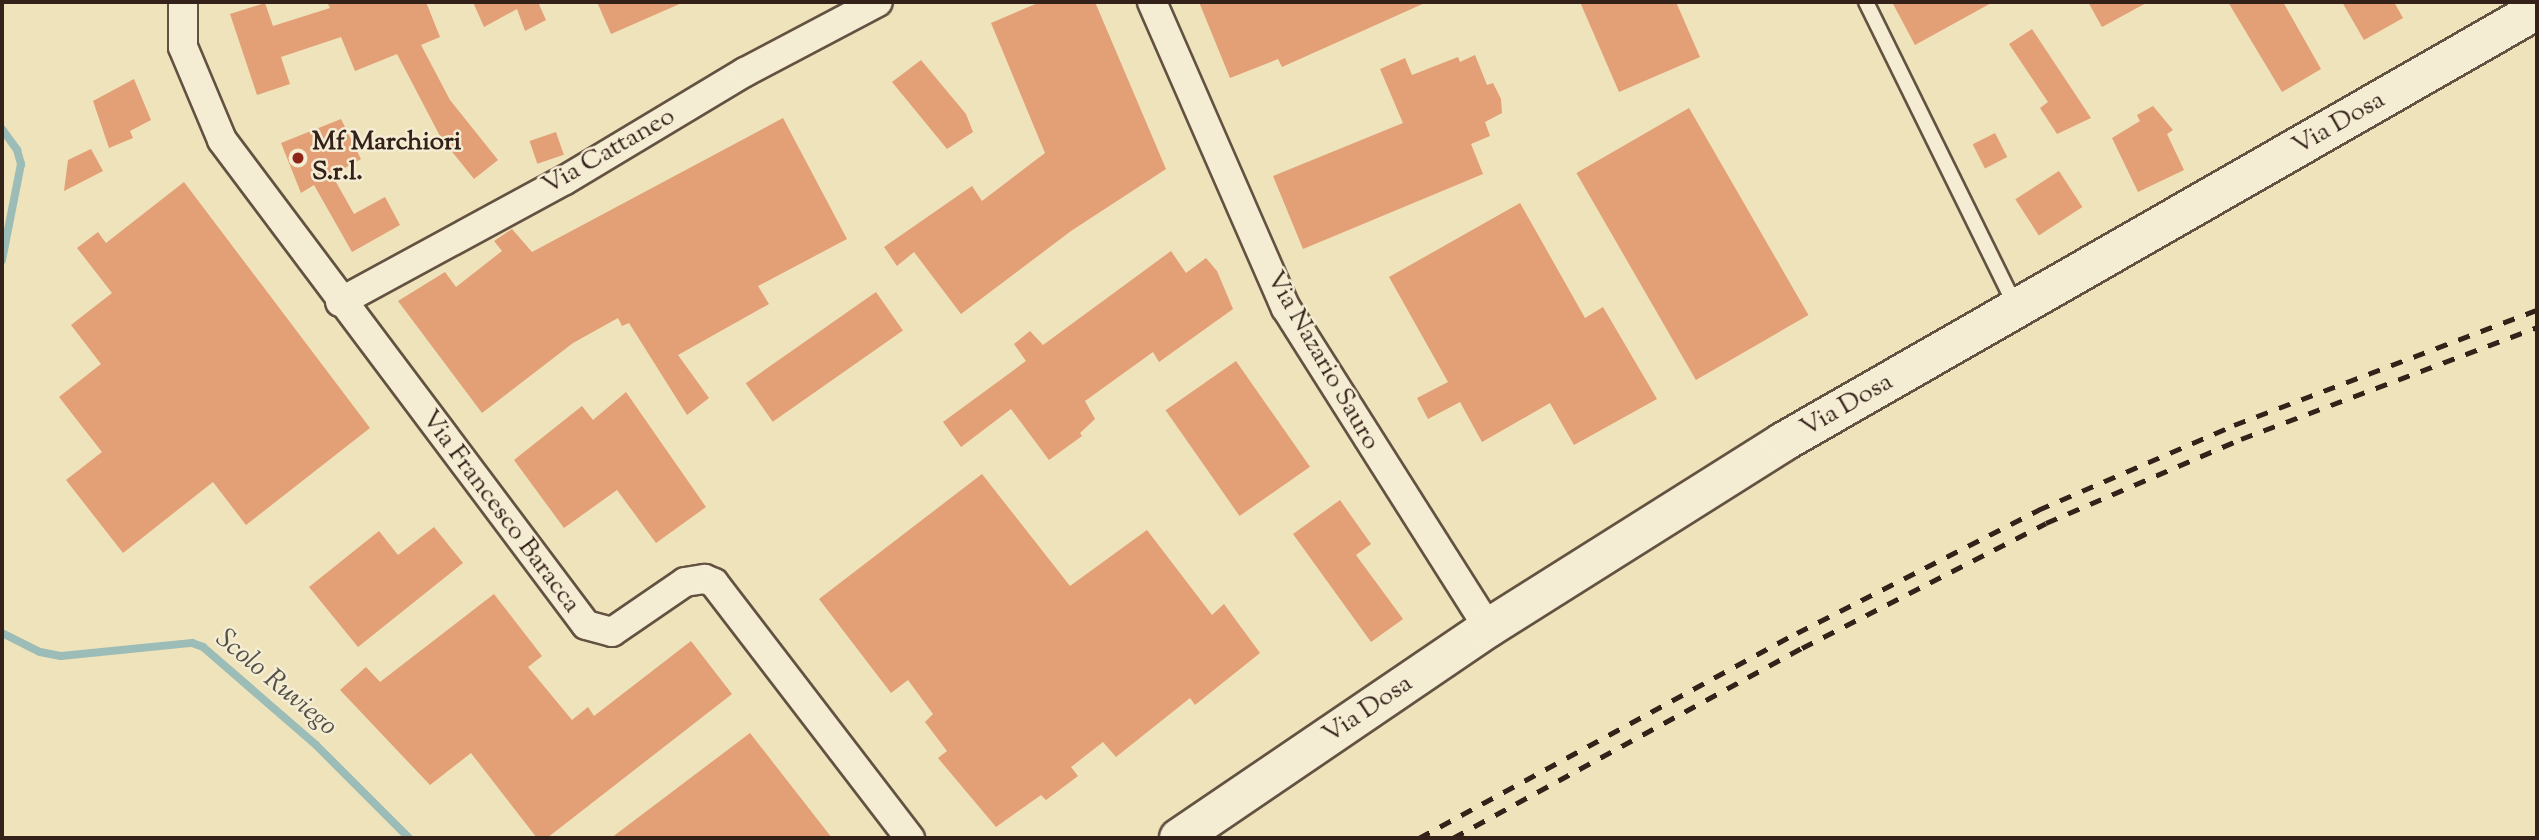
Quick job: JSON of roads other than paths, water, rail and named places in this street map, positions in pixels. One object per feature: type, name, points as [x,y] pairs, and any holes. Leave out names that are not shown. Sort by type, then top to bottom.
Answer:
[{"type":"street","name":"Via Francesco Baracca","points":[[183,2],[183,47],[222,141],[340,302],[586,625],[612,632],[685,582],[705,579],[713,583],[910,838]]},
{"type":"street","name":"Via Cattaneo","points":[[340,302],[565,180],[745,72],[878,2]]},
{"type":"street","name":"Via Nazario Sauro","points":[[1152,2],[1286,308],[1488,628]]},
{"type":"street","name":"Via Dosa","points":[[1179,838],[1488,628],[1783,442],[2537,10]]},
{"type":"lane","points":[[1866,2],[2017,308]]},
{"type":"waterway","name":"Scolo Ruviego","points":[[2,129],[17,150],[21,164],[2,260]]},
{"type":"waterway","name":"Scolo Ruviego","points":[[2,633],[40,652],[61,656],[192,643],[203,647],[316,745],[409,838]]},
{"type":"railway","points":[[1419,838],[1797,633],[2038,510],[2234,425],[2537,310]]},
{"type":"railway","points":[[1453,838],[1802,648],[2046,523],[2241,439],[2537,327]]},
{"type":"place","name":"Mf Marchiori S.r.l.","points":[[298,158]]}]
